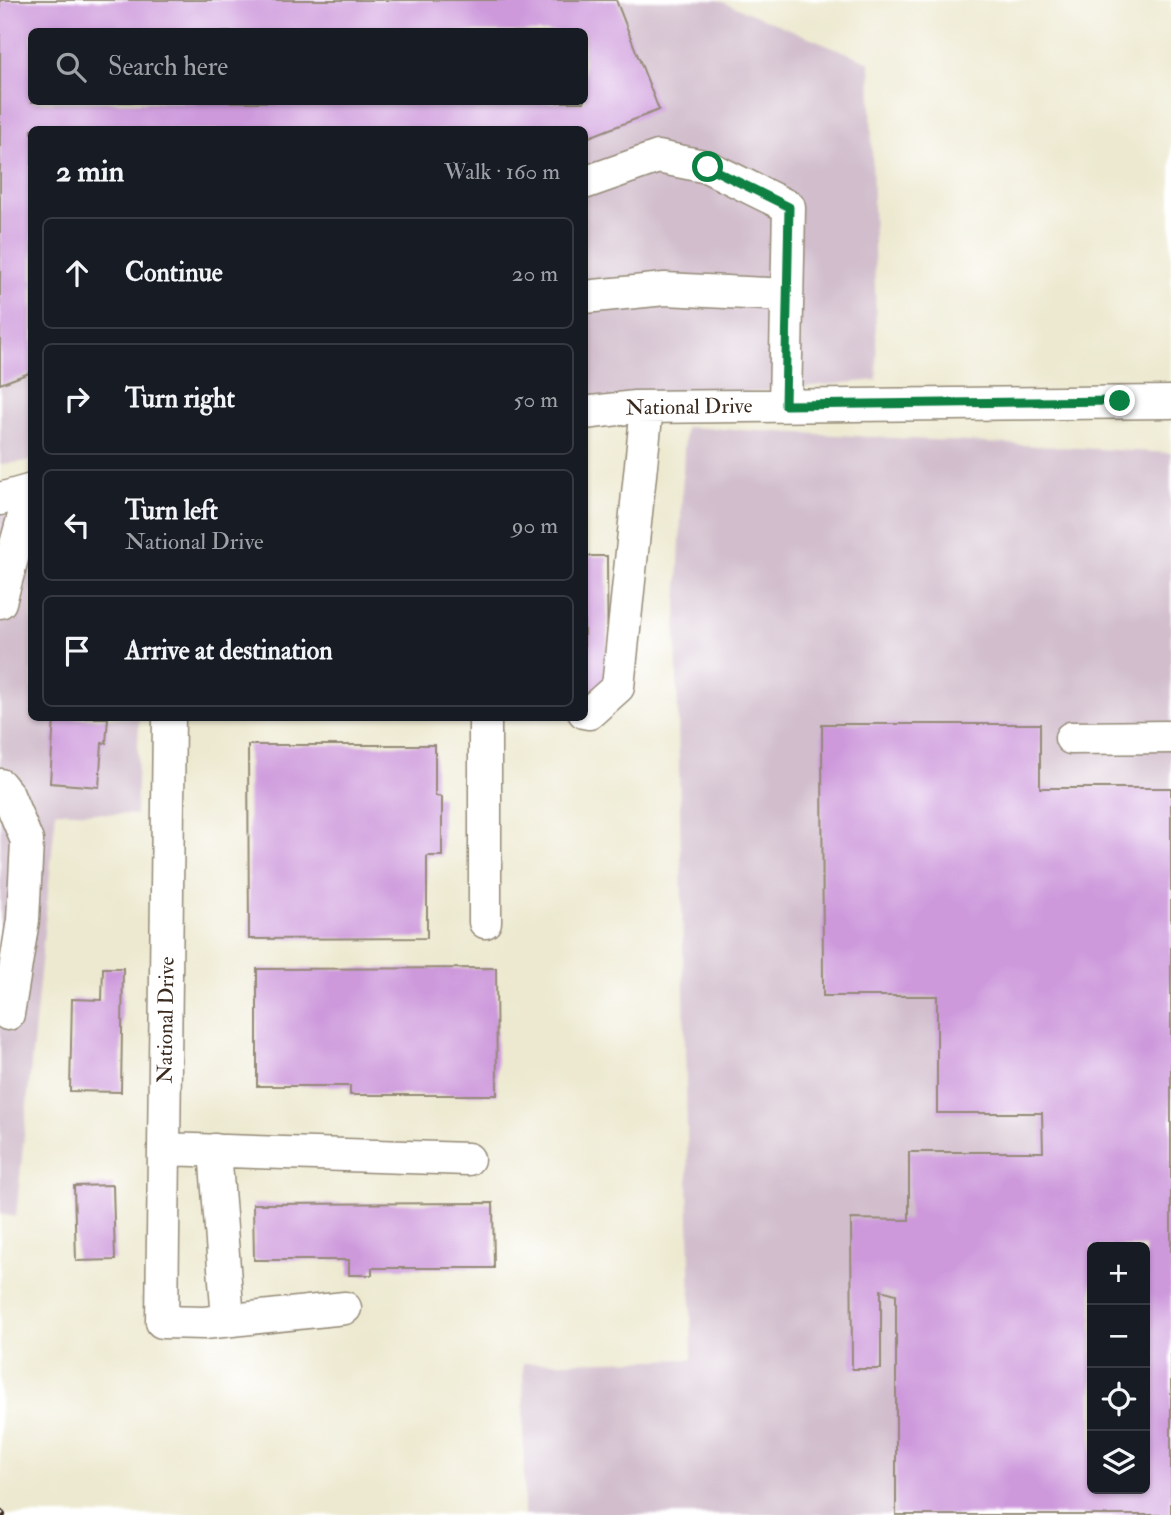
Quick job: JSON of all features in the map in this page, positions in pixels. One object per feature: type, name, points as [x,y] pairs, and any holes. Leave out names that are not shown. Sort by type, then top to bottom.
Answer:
[{"type":"street","points":[[588,182],[658,157],[708,167],[789,207],[785,405]]},
{"type":"street","points":[[588,298],[665,289],[787,295]]},
{"type":"street","name":"National Drive","points":[[588,413],[646,407],[1171,402]]},
{"type":"street","points":[[588,713],[618,687],[646,407]]},
{"type":"street","points":[[0,499],[28,491]]},
{"type":"street","points":[[0,602],[28,501]]},
{"type":"street","name":"National Drive","points":[[169,721],[162,1322],[184,1324],[228,1320]]},
{"type":"street","points":[[485,721],[485,922]]},
{"type":"street","points":[[1071,738],[1171,737]]},
{"type":"street","points":[[0,785],[8,795],[27,841],[23,920],[8,1014]]},
{"type":"street","points":[[164,1149],[468,1159]]},
{"type":"street","points":[[215,1150],[228,1320],[345,1308]]},
{"type":"shaded area","points":[[0,0],[718,0],[870,62],[877,380],[588,408],[588,126],[28,126],[28,461],[0,464]]},
{"type":"shaded area","points":[[685,427],[1171,453],[1171,1515],[524,1515],[523,1363],[692,1359],[676,630]]},
{"type":"shaded area","points":[[28,504],[28,721],[139,721],[136,815],[56,811],[16,1217],[0,1214],[0,506]]},
{"type":"building","points":[[0,0],[616,0],[659,110],[588,137],[588,126],[28,126],[28,374],[0,384]]},
{"type":"building","points":[[588,556],[607,556],[608,696],[588,696]]},
{"type":"building","points":[[54,721],[108,721],[106,743],[102,743],[99,787],[50,783]]},
{"type":"building","points":[[822,724],[1040,724],[1040,788],[1171,788],[1171,1515],[896,1515],[896,1294],[881,1290],[881,1369],[852,1369],[851,1219],[909,1220],[909,1152],[1043,1152],[1042,1113],[937,1113],[937,996],[823,996]]},
{"type":"building","points":[[248,745],[435,745],[435,796],[442,797],[442,856],[427,856],[427,938],[249,939]]},
{"type":"building","points":[[103,968],[123,968],[121,1092],[70,1091],[72,999],[102,1000]]},
{"type":"building","points":[[496,968],[497,1095],[350,1095],[350,1086],[257,1086],[257,969]]},
{"type":"building","points":[[113,1185],[115,1260],[76,1261],[74,1186]]},
{"type":"building","points":[[493,1203],[494,1268],[372,1268],[372,1275],[349,1275],[349,1260],[254,1260],[253,1204]]},
{"type":"route","points":[[708,167],[789,207],[785,405],[1120,401]]}]
